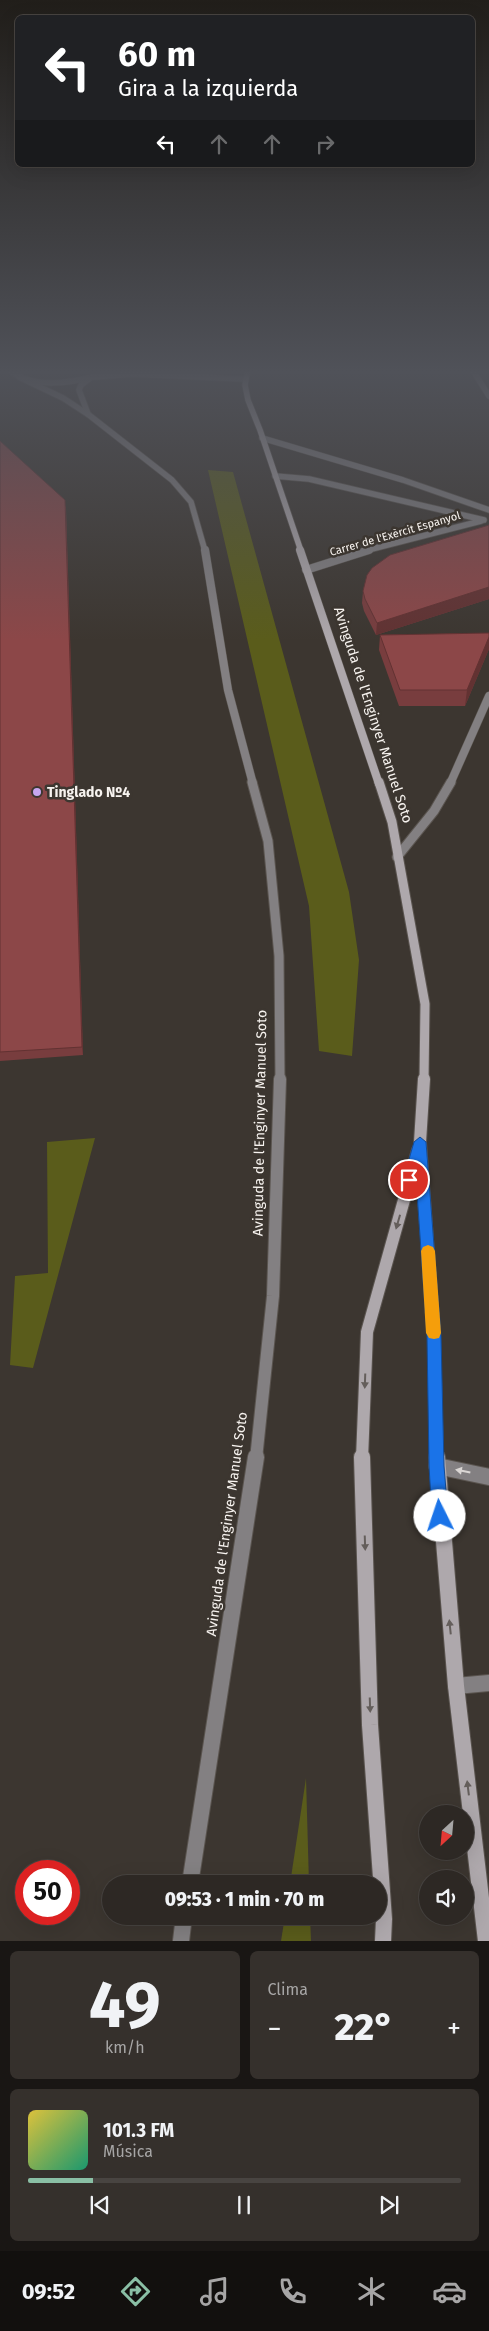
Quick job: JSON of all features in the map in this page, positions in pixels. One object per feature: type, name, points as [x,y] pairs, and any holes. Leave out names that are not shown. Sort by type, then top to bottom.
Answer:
[{"type":"main road","name":"Avinguda de l'Enginyer Manuel Soto","points":[[269,460],[392,822],[425,1004],[425,1058],[420,1142],[434,1336],[436,1466],[456,1686],[486,1941]]},
{"type":"main road","name":"Avinguda de l'Enginyer Manuel Soto","points":[[381,1875],[370,1724],[362,1458],[367,1332],[420,1142]]},
{"type":"main road","name":"Avinguda de l'Enginyer Manuel Soto","points":[[382,1941],[383,1925]]},
{"type":"main road","points":[[385,1925],[387,1941]]},
{"type":"street","name":"Avinguda de l'Enginyer Manuel Soto","points":[[146,460],[172,480],[192,502],[203,538],[228,690],[268,841],[279,956],[281,1043],[273,1296],[255,1467],[191,1875]]},
{"type":"street","points":[[334,460],[403,480],[489,510]]},
{"type":"street","points":[[275,476],[309,479],[487,519]]},
{"type":"street","name":"Carrer de l'Exèrcit Espanyol","points":[[306,570],[371,550],[487,519]]},
{"type":"street","points":[[397,857],[434,811],[451,782],[489,696]]},
{"type":"street","points":[[436,1466],[489,1477]]},
{"type":"street","points":[[456,1686],[489,1683]]},
{"type":"street","points":[[181,1941],[183,1925]]},
{"type":"shaded area","points":[[208,470],[233,472],[349,892],[359,960],[352,1056],[319,1051],[309,906]]},
{"type":"shaded area","points":[[95,1138],[33,1368],[10,1365],[15,1276],[48,1273],[47,1142]]},
{"type":"shaded area","points":[[306,1778],[309,1875],[291,1875]]},
{"type":"shaded area","points":[[284,1925],[310,1925],[311,1941],[281,1941]]},
{"type":"building","name":"Tinglado Nº4","points":[[0,460],[20,460],[65,500],[82,1047],[0,1052]]},
{"type":"building","points":[[489,525],[489,587],[377,623],[363,591],[367,575],[372,568],[390,555]]},
{"type":"building","points":[[489,633],[467,690],[400,690],[380,635]]},
{"type":"slow traffic","points":[[428,1251],[434,1333]]},
{"type":"place","name":"Tinglado Nº4","points":[[37,792]]},
{"type":"route","points":[[409,1180],[420,1142],[434,1336],[436,1466],[440,1516]]}]
